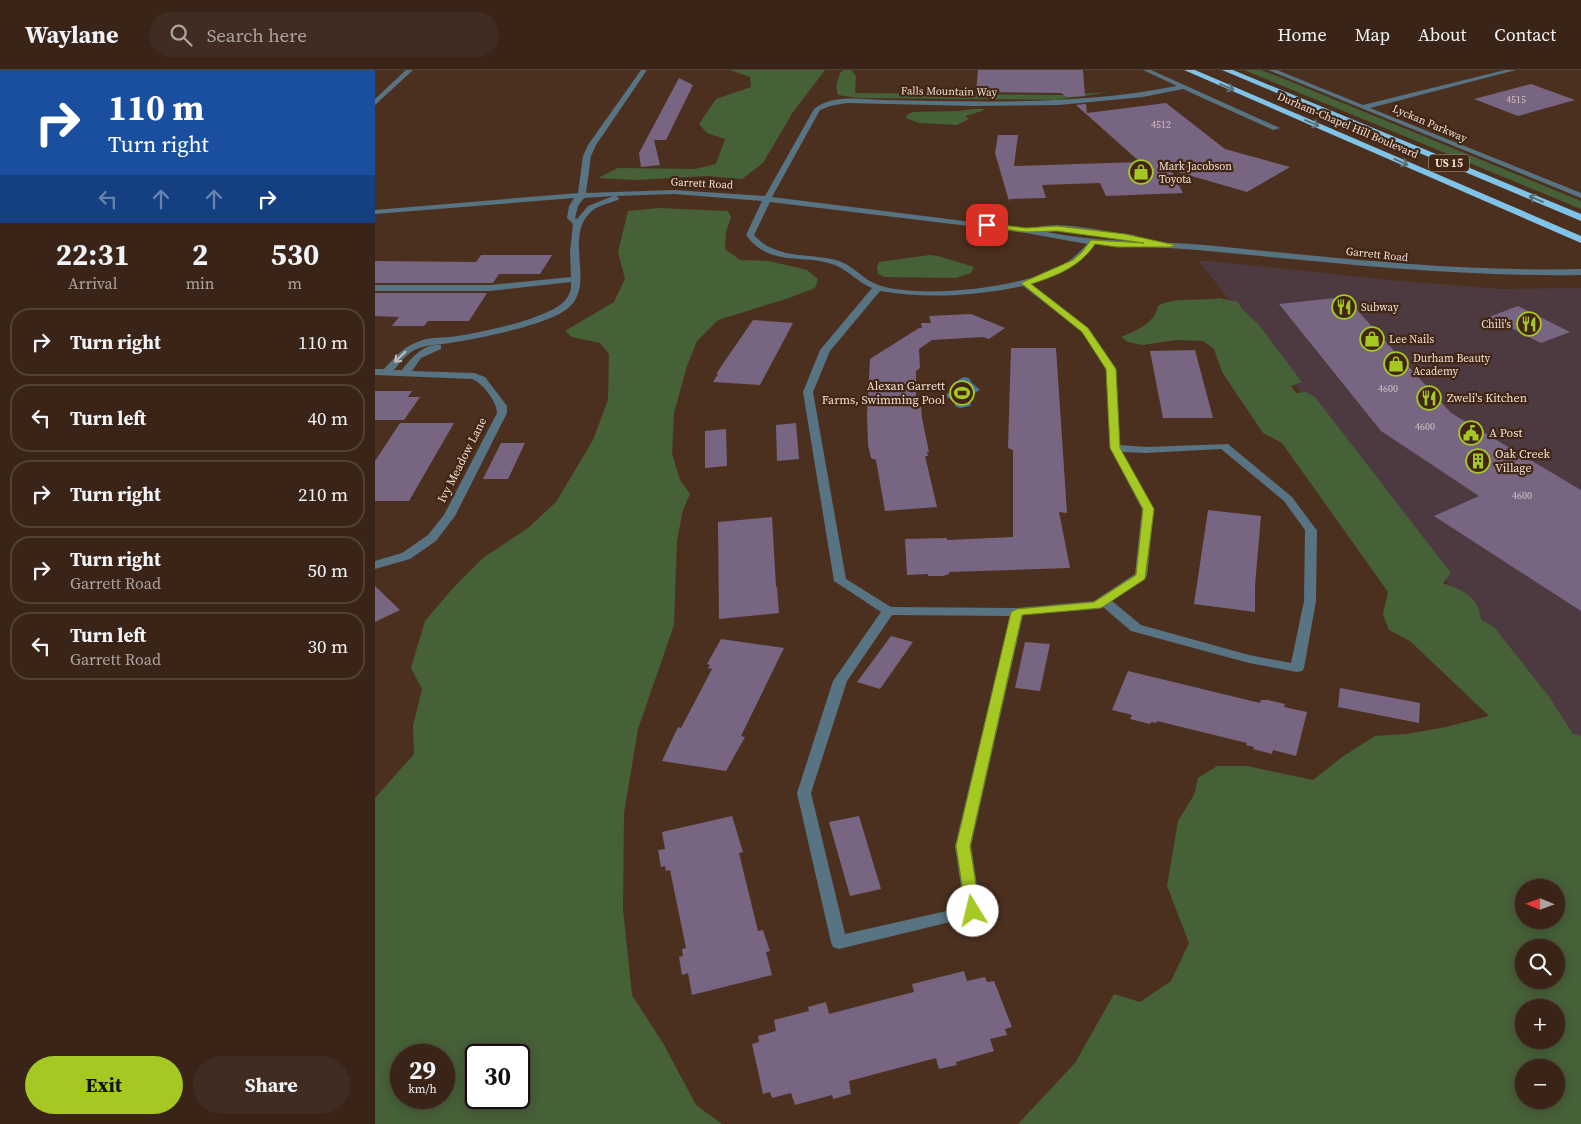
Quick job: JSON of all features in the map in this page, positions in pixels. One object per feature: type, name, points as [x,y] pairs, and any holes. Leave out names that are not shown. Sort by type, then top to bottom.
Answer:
[{"type":"highway","name":"Durham-Chapel Hill Boulevard","points":[[1188,70],[1581,240]]},
{"type":"highway","points":[[1210,70],[1318,108]]},
{"type":"highway","name":"Durham-Chapel Hill Boulevard","points":[[1226,70],[1581,218]]},
{"type":"street","points":[[375,103],[410,70]]},
{"type":"street","points":[[577,224],[571,218],[572,210],[574,202],[582,195],[587,156],[593,144],[644,70]]},
{"type":"street","points":[[1146,70],[1277,128]]},
{"type":"street","name":"Lyckan Parkway","points":[[1271,70],[1581,196]]},
{"type":"street","points":[[1364,107],[1513,70]]},
{"type":"street","name":"Falls Mountain Way","points":[[877,288],[837,262],[773,252],[754,242],[750,235],[751,229],[817,109],[828,104],[847,101],[1043,104],[1139,96],[1184,87]]},
{"type":"street","points":[[387,372],[407,350],[427,342],[451,340],[519,325],[548,316],[570,301],[576,290],[573,252],[577,224],[599,203],[635,193]]},
{"type":"street","name":"Garrett Road","points":[[375,212],[582,195],[702,193],[1026,230],[1050,237],[1117,245],[1171,245]]},
{"type":"street","name":"Garrett Road","points":[[1026,230],[1057,228],[1171,245],[1425,270],[1485,273],[1581,272]]},
{"type":"street","points":[[1025,283],[1085,330],[1111,369],[1115,448],[1148,509],[1141,576],[1097,605],[1017,612],[888,611],[841,581],[807,392],[825,350],[877,288],[913,294],[935,294],[959,293],[1025,283],[1044,277],[1076,262],[1085,254],[1093,242]]},
{"type":"street","points":[[375,288],[491,288],[575,279]]},
{"type":"street","points":[[405,373],[419,356],[451,340]]},
{"type":"street","name":"Ivy Meadow Lane","points":[[375,372],[474,376],[481,379],[502,406],[502,414],[449,516],[432,538],[406,556],[375,565]]},
{"type":"street","points":[[1104,600],[1136,628],[1249,659],[1297,668],[1310,602],[1311,530],[1288,499],[1224,446],[1146,450],[1115,448]]},
{"type":"street","points":[[888,611],[839,681],[804,793],[839,942],[973,911],[963,846],[1017,612]]},
{"type":"shaded area","points":[[1199,261],[1500,289],[1581,288],[1581,755]]},
{"type":"green space","points":[[730,70],[825,70],[793,112],[763,163],[742,179],[707,176],[636,180],[598,178],[618,168],[695,169],[716,164],[725,139],[707,133],[699,124],[716,99],[751,87],[750,77]]},
{"type":"green space","points":[[844,70],[851,70],[856,76],[856,93],[1065,95],[1110,92],[1056,100],[858,98],[838,95],[836,86],[840,73]]},
{"type":"green space","points":[[1244,70],[1261,70],[1282,78],[1581,201],[1581,209]]},
{"type":"green space","points":[[984,109],[965,116],[969,119],[957,125],[919,123],[906,118],[907,115],[913,112]]},
{"type":"green space","points":[[659,208],[728,211],[731,217],[726,232],[725,249],[740,260],[769,261],[807,270],[818,279],[815,288],[718,320],[697,341],[687,366],[674,413],[672,453],[680,480],[690,494],[683,510],[677,540],[674,625],[638,729],[624,813],[623,909],[632,995],[664,1045],[696,1105],[722,1124],[375,1124],[375,798],[414,754],[413,726],[422,689],[411,668],[425,621],[453,588],[483,558],[528,528],[556,502],[593,440],[608,400],[609,354],[600,343],[572,337],[565,331],[614,302],[625,279],[618,252],[628,211]]},
{"type":"green space","points":[[930,255],[974,267],[971,273],[956,278],[885,277],[878,274],[879,262]]},
{"type":"green space","points":[[1219,298],[1238,302],[1242,309],[1259,325],[1302,382],[1291,386],[1296,393],[1306,392],[1315,397],[1451,573],[1443,583],[1473,599],[1477,605],[1481,620],[1494,627],[1550,698],[1573,734],[1581,736],[1581,1124],[1018,1124],[1075,1063],[1114,994],[1140,1002],[1171,981],[1189,943],[1167,886],[1178,821],[1194,795],[1198,778],[1217,766],[1247,766],[1313,780],[1342,757],[1375,736],[1406,734],[1446,727],[1489,716],[1410,641],[1389,630],[1383,614],[1388,592],[1282,443],[1263,433],[1222,372],[1214,349],[1203,341],[1177,340],[1142,345],[1128,342],[1121,337],[1149,322],[1158,306],[1180,300]]},
{"type":"water","name":"Alexan Garrett Farms, Swimming Pool","points":[[964,377],[969,378],[980,390],[967,397],[971,404],[970,406],[960,408],[955,406],[955,402],[947,397],[947,394],[960,386],[958,380]]},
{"type":"building","points":[[978,70],[1083,70],[1085,96],[1067,97],[1061,93],[976,92]]},
{"type":"building","points":[[679,78],[693,85],[666,140],[654,140],[660,165],[641,167],[639,153]]},
{"type":"building","points":[[1531,84],[1575,100],[1518,116],[1474,99]]},
{"type":"building","points":[[1166,103],[1225,149],[1290,167],[1247,192],[1171,170],[1183,193],[1106,196],[1100,183],[1042,185],[1046,198],[1010,199],[1009,201],[995,153],[998,135],[1018,135],[1014,166],[1140,162],[1076,105],[1086,104],[1087,113]]},
{"type":"building","points":[[481,255],[552,255],[540,274],[499,274],[493,283],[375,283],[375,261],[476,262]]},
{"type":"building","points":[[375,293],[487,293],[469,321],[428,321],[424,326],[392,326],[399,317],[375,316]]},
{"type":"building","name":"Oak Creek Village","points":[[1345,297],[1451,413],[1581,490],[1581,611],[1434,516],[1479,496],[1381,431],[1279,304]]},
{"type":"building","name":"Chili's","points":[[1518,306],[1570,332],[1541,343],[1489,317]]},
{"type":"building","points":[[971,314],[1005,328],[989,339],[983,337],[932,340],[919,349],[920,368],[916,371],[916,404],[921,407],[929,452],[927,452],[928,456],[925,456],[937,507],[885,511],[876,460],[871,458],[868,445],[867,416],[870,359],[919,328],[922,328],[921,323],[931,323],[929,316]]},
{"type":"building","points":[[753,320],[793,323],[760,385],[713,382],[718,374],[716,374]]},
{"type":"building","points":[[1011,348],[1056,348],[1067,513],[1059,512],[1070,568],[949,572],[949,574],[943,576],[928,576],[928,574],[907,575],[905,539],[947,538],[947,540],[1013,537],[1013,450],[1008,448]]},
{"type":"building","points":[[1195,350],[1213,418],[1163,418],[1150,351]]},
{"type":"building","points":[[375,391],[412,391],[408,397],[420,397],[404,420],[375,420]]},
{"type":"building","points":[[400,423],[454,423],[409,501],[375,501],[375,461]]},
{"type":"building","points":[[796,423],[799,459],[777,461],[776,425]]},
{"type":"building","points":[[726,429],[727,466],[705,468],[705,431]]},
{"type":"building","points":[[501,443],[525,443],[508,479],[483,479]]},
{"type":"building","points":[[1208,510],[1261,516],[1255,585],[1255,612],[1194,604]]},
{"type":"building","points":[[772,517],[779,613],[719,619],[718,522]]},
{"type":"building","points":[[375,586],[400,610],[375,622]]},
{"type":"building","points":[[891,636],[913,642],[880,689],[857,682]]},
{"type":"building","points":[[721,639],[784,648],[741,736],[745,737],[726,771],[662,761],[678,727],[681,728],[712,669],[708,668],[710,665],[707,664]]},
{"type":"building","points":[[1025,642],[1050,644],[1040,691],[1015,688]]},
{"type":"building","points":[[1128,671],[1260,703],[1261,700],[1268,700],[1285,704],[1284,707],[1307,712],[1296,756],[1273,750],[1272,754],[1253,749],[1254,747],[1246,745],[1247,743],[1157,721],[1150,724],[1130,719],[1132,715],[1112,710]]},
{"type":"building","points":[[1340,688],[1420,703],[1419,723],[1338,707]]},
{"type":"building","points":[[732,816],[743,852],[739,853],[758,931],[763,930],[770,951],[766,952],[772,975],[692,995],[688,973],[682,975],[679,957],[683,956],[682,949],[686,948],[670,870],[666,871],[665,866],[661,867],[658,850],[665,849],[662,832]]},
{"type":"building","points":[[859,816],[881,889],[850,896],[829,822]]},
{"type":"building","points":[[964,971],[967,981],[985,977],[987,982],[994,981],[1012,1027],[1005,1029],[1007,1035],[990,1039],[994,1051],[956,1062],[957,1065],[939,1069],[936,1058],[849,1081],[851,1094],[833,1099],[832,1095],[795,1105],[791,1093],[772,1098],[770,1092],[763,1094],[752,1044],[759,1042],[758,1036],[776,1031],[774,1020],[809,1011],[808,1007],[826,1002],[829,1014],[914,992],[912,984]]},
{"type":"place","name":"Mark Jacobson Toyota","points":[[1141,172]]},
{"type":"place","name":"Subway","points":[[1344,307]]},
{"type":"place","name":"Chili's","points":[[1529,324]]},
{"type":"place","name":"Lee Nails","points":[[1372,339]]},
{"type":"place","name":"Durham Beauty Academy","points":[[1396,364]]},
{"type":"place","name":"Alexan Garrett Farms, Swimming Pool","points":[[962,393]]},
{"type":"place","name":"Zweli's Kitchen","points":[[1429,398]]},
{"type":"place","name":"A Post","points":[[1471,433]]},
{"type":"place","name":"Oak Creek Village","points":[[1478,461]]},
{"type":"route","points":[[973,911],[963,846],[1017,612],[1097,605],[1141,576],[1148,509],[1115,448],[1111,369],[1085,330],[1025,283],[1044,277],[1076,262],[1085,254],[1093,242],[1117,245],[1171,245],[1057,228],[1026,230],[987,225]]}]
